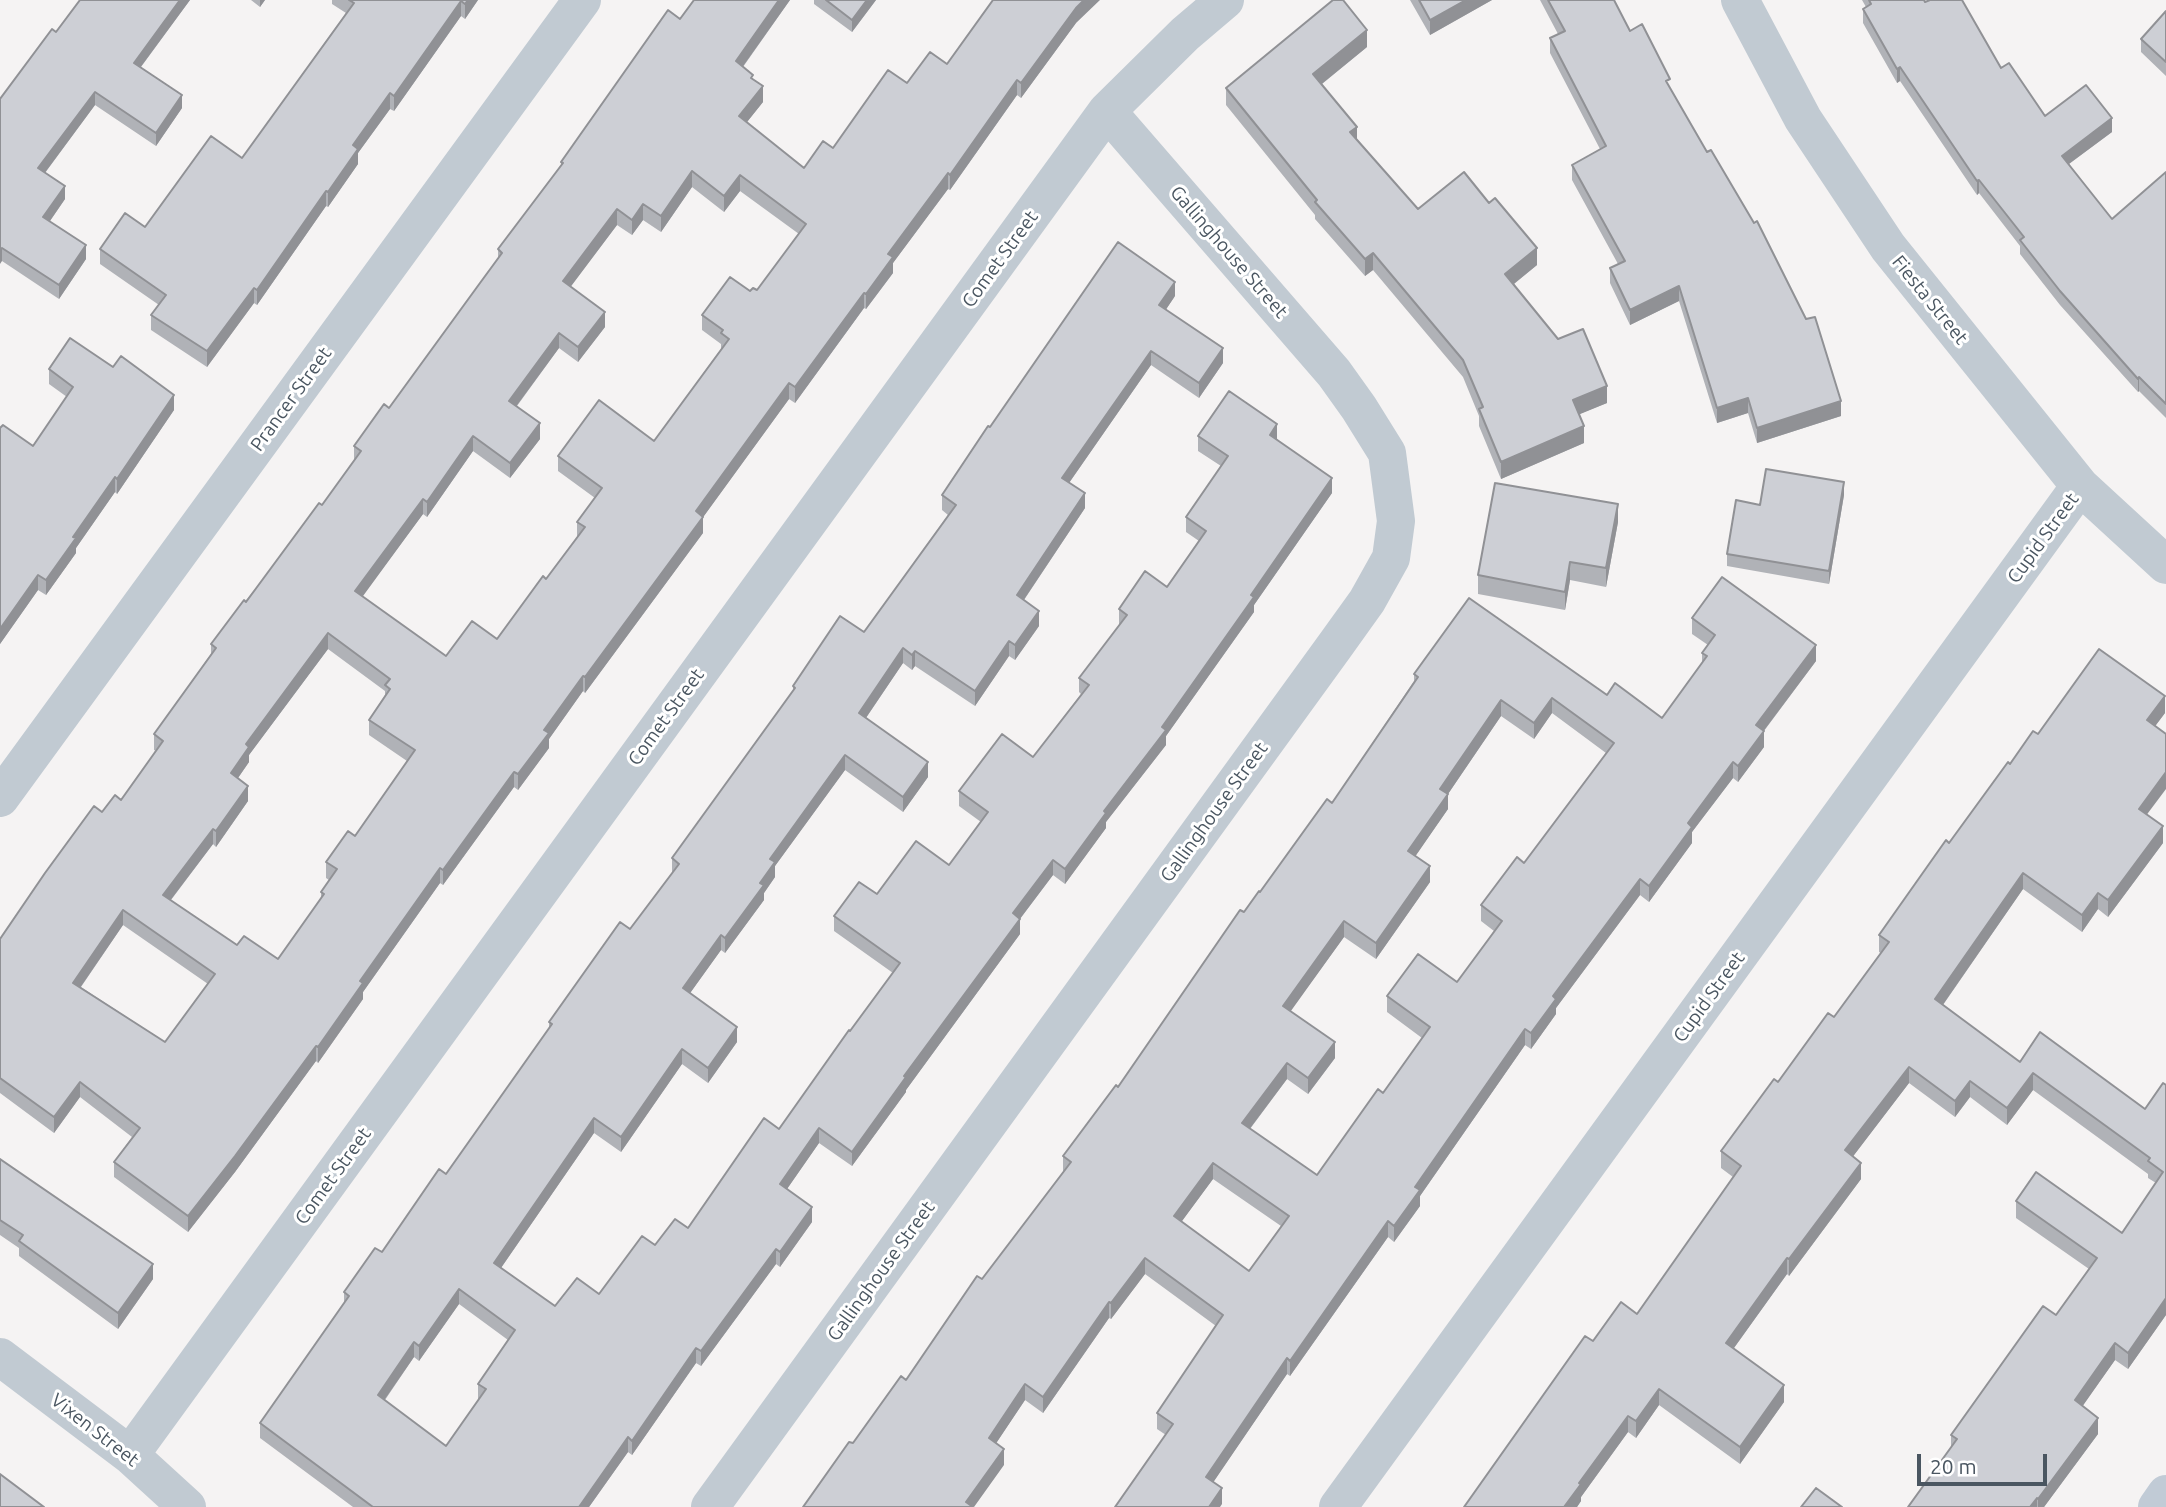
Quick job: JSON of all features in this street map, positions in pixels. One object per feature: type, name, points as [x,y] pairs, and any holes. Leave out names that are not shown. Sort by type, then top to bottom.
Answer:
[{"type":"street","name":"Prancer Street","points":[[0,798],[582,0]]},
{"type":"street","name":"Comet Street","points":[[130,1455],[1107,111],[1185,34],[1225,0]]},
{"type":"street","name":"Fiesta Street","points":[[1740,0],[1804,119],[1888,247],[2080,486],[2166,565]]},
{"type":"street","name":"Gallinghouse Street","points":[[710,1507],[1334,647],[1367,601],[1391,558],[1396,521],[1387,453],[1359,408],[1334,373],[1107,111]]},
{"type":"street","name":"Cupid Street","points":[[1338,1507],[2080,486]]},
{"type":"street","name":"Vixen Street","points":[[0,1357],[130,1455],[187,1507]]},
{"type":"street","points":[[2157,1507],[2166,1494]]},
{"type":"building","points":[[80,0],[180,0],[134,63],[182,95],[156,133],[95,92],[38,168],[65,186],[43,217],[86,245],[59,285],[2,248],[0,250],[0,99],[52,29],[56,32]]},
{"type":"building","points":[[349,0],[468,0],[465,4],[461,1],[394,96],[390,93],[353,145],[358,149],[328,192],[326,191],[257,290],[254,288],[207,351],[151,315],[166,295],[100,249],[125,213],[145,227],[211,136],[242,158],[354,3]]},
{"type":"building","points":[[694,0],[779,0],[736,61],[753,75],[751,78],[763,86],[739,116],[804,168],[823,141],[833,148],[888,70],[907,83],[930,52],[947,64],[993,0],[1084,0],[1021,83],[1017,80],[950,175],[948,173],[888,254],[893,257],[795,387],[789,383],[696,511],[703,517],[544,730],[549,733],[518,774],[514,772],[443,870],[440,868],[360,981],[363,983],[318,1047],[316,1046],[188,1216],[114,1162],[140,1128],[80,1082],[54,1117],[0,1078],[0,939],[94,806],[102,812],[115,795],[121,800],[163,741],[154,734],[216,648],[211,644],[244,600],[246,602],[319,503],[322,505],[361,451],[354,446],[384,404],[389,408],[502,253],[498,249],[563,163],[561,162],[668,10],[680,19]],"holes":[[[692,171],[724,196],[740,175],[806,224],[757,290],[753,288],[750,291],[730,277],[702,315],[723,330],[721,333],[729,339],[654,441],[599,400],[558,456],[602,488],[577,522],[585,527],[546,579],[543,576],[497,639],[472,621],[446,656],[355,591],[423,499],[427,502],[473,436],[510,463],[540,423],[509,401],[559,333],[578,347],[605,312],[563,281],[617,209],[632,220],[643,204],[661,216]],[[328,633],[390,679],[385,685],[390,689],[369,720],[415,750],[355,836],[348,831],[326,862],[337,869],[321,892],[324,894],[278,959],[244,936],[237,945],[163,895],[213,829],[216,831],[248,786],[231,773],[249,747],[246,744]],[[123,910],[215,974],[165,1042],[73,983]]]},
{"type":"building","points":[[826,0],[867,0],[852,20]]},
{"type":"building","points":[[1333,0],[1343,0],[1367,30],[1313,74],[1357,127],[1350,132],[1418,209],[1464,172],[1489,203],[1495,198],[1537,248],[1505,274],[1558,339],[1583,329],[1607,386],[1573,400],[1584,426],[1501,462],[1479,409],[1483,407],[1463,360],[1373,253],[1365,259],[1315,202],[1317,200],[1226,88]]},
{"type":"building","points":[[1419,0],[1466,0],[1430,20]]},
{"type":"building","points":[[1548,0],[1614,0],[1630,31],[1642,24],[1670,79],[1666,81],[1707,152],[1711,150],[1754,223],[1757,221],[1806,319],[1815,317],[1841,401],[1757,428],[1748,398],[1717,408],[1679,286],[1630,310],[1610,268],[1625,261],[1572,165],[1606,146],[1550,38],[1565,31]]},
{"type":"building","points":[[1869,0],[1962,0],[2001,68],[2009,63],[2045,116],[2086,85],[2112,118],[2062,156],[2112,219],[2166,172],[2166,404],[2139,377],[2138,379],[2060,291],[2020,240],[2024,237],[1979,180],[1977,181],[1900,67],[1897,69],[1863,9],[1871,4]]},
{"type":"building","points":[[2166,11],[2166,62],[2141,39]]},
{"type":"building","points":[[1118,242],[1175,282],[1159,305],[1223,348],[1199,383],[1151,351],[1062,478],[1085,493],[1017,595],[1039,611],[1015,645],[1009,641],[975,691],[915,651],[912,655],[903,648],[859,713],[928,762],[903,797],[845,755],[770,859],[775,862],[760,883],[764,885],[725,938],[721,935],[683,988],[737,1027],[708,1068],[682,1049],[621,1137],[594,1118],[494,1263],[555,1306],[577,1278],[599,1294],[642,1236],[655,1245],[675,1219],[688,1228],[764,1118],[779,1129],[900,963],[834,916],[859,882],[877,894],[916,841],[949,865],[988,812],[959,791],[1002,734],[1033,757],[1089,685],[1079,678],[1127,615],[1119,609],[1145,571],[1167,587],[1206,531],[1186,517],[1228,456],[1198,436],[1229,391],[1277,424],[1270,435],[1332,478],[1251,595],[1254,597],[1162,727],[1166,730],[1104,811],[1106,813],[1065,869],[1053,860],[1013,913],[1020,919],[904,1076],[906,1077],[852,1152],[819,1128],[780,1184],[812,1207],[780,1252],[776,1249],[701,1351],[696,1348],[632,1441],[628,1437],[579,1507],[373,1507],[260,1423],[349,1296],[344,1292],[375,1248],[382,1252],[439,1169],[446,1174],[620,922],[630,929],[679,864],[672,858],[795,688],[793,686],[840,616],[864,632],[956,505],[942,495],[988,426],[990,427]],"holes":[[[459,1289],[515,1330],[478,1384],[486,1389],[446,1446],[378,1395],[414,1342],[419,1346]]]},
{"type":"building","points":[[70,338],[113,367],[121,356],[174,395],[117,479],[115,477],[73,537],[76,538],[46,580],[38,575],[0,629],[0,428],[3,425],[33,446],[73,387],[49,369]]},
{"type":"building","points":[[1766,469],[1844,482],[1829,571],[1727,554],[1736,500],[1760,505]]},
{"type":"building","points":[[1495,483],[1618,504],[1606,568],[1570,562],[1565,592],[1478,575]]},
{"type":"building","points":[[1722,577],[1816,645],[1756,725],[1764,731],[1738,766],[1733,762],[1688,823],[1692,827],[1649,886],[1640,879],[1553,996],[1556,999],[1531,1033],[1525,1029],[1415,1187],[1420,1190],[1394,1226],[1388,1221],[1290,1361],[1287,1358],[1206,1477],[1222,1488],[1209,1507],[1115,1507],[1173,1424],[1157,1413],[1223,1315],[1145,1258],[1111,1303],[1109,1302],[1043,1397],[1025,1384],[989,1438],[1004,1449],[966,1502],[973,1507],[803,1507],[849,1442],[853,1443],[901,1376],[906,1380],[977,1276],[982,1279],[1071,1162],[1063,1156],[1116,1085],[1118,1087],[1240,910],[1244,912],[1260,892],[1327,799],[1332,803],[1418,677],[1414,674],[1469,598],[1607,695],[1615,683],[1662,718],[1707,656],[1702,653],[1715,635],[1692,618]],"holes":[[[1552,698],[1614,743],[1524,863],[1517,857],[1481,905],[1502,921],[1457,982],[1418,954],[1387,996],[1430,1027],[1383,1093],[1378,1089],[1317,1175],[1242,1123],[1287,1063],[1308,1078],[1335,1042],[1283,1006],[1344,921],[1376,943],[1430,866],[1408,851],[1448,794],[1440,789],[1501,700],[1534,723]],[[1213,1163],[1289,1216],[1249,1271],[1174,1216]]]},
{"type":"building","points":[[2099,649],[2165,696],[2147,720],[2166,734],[2166,772],[2139,809],[2163,826],[2108,900],[2098,893],[2082,915],[2023,873],[1935,999],[2020,1062],[2040,1032],[2145,1109],[2163,1083],[2166,1085],[2166,1298],[2128,1353],[2115,1343],[2075,1400],[2098,1418],[2030,1507],[1908,1507],[1957,1439],[1951,1435],[2043,1306],[2056,1315],[2097,1258],[2016,1201],[2036,1172],[2122,1233],[2163,1172],[2148,1161],[2150,1158],[2033,1073],[2007,1108],[1970,1081],[1955,1101],[1909,1067],[1845,1150],[1861,1163],[1789,1259],[1787,1258],[1726,1343],[1784,1385],[1740,1447],[1659,1389],[1636,1421],[1628,1416],[1564,1507],[1464,1507],[1585,1336],[1593,1341],[1621,1302],[1637,1314],[1741,1166],[1721,1151],[1774,1079],[1778,1082],[1828,1013],[1834,1017],[1889,942],[1879,935],[1946,840],[1949,843],[2033,731],[2038,734]]},
{"type":"building","points":[[0,1159],[153,1264],[118,1313],[19,1241],[23,1235],[0,1220]]},
{"type":"building","points":[[0,1474],[44,1507],[0,1507]]},
{"type":"building","points":[[1816,1488],[1842,1507],[1801,1507]]}]
